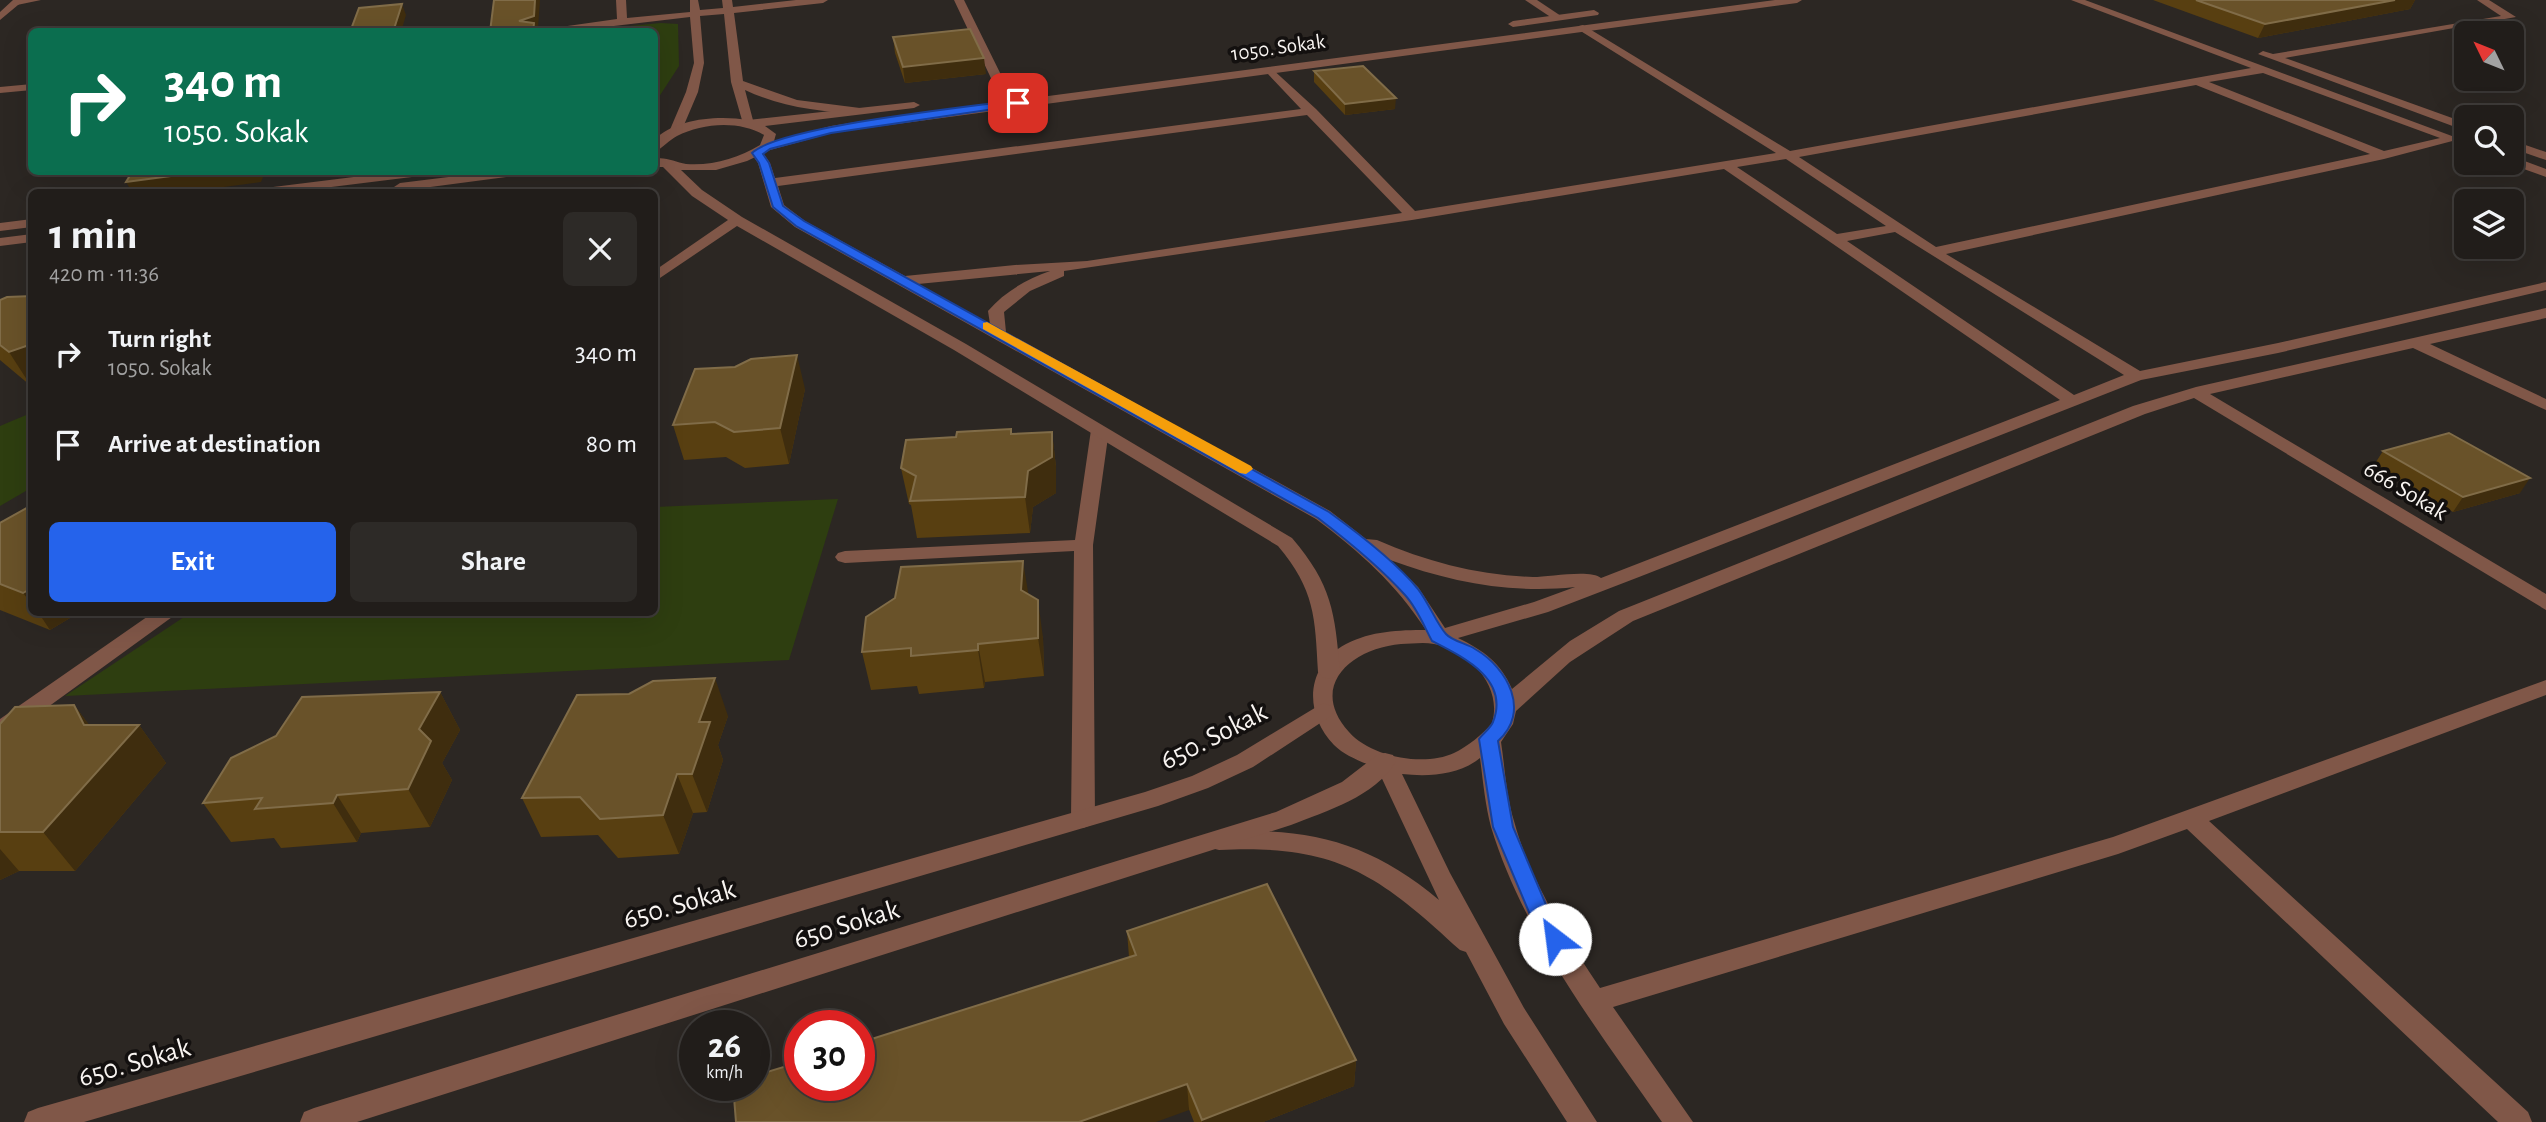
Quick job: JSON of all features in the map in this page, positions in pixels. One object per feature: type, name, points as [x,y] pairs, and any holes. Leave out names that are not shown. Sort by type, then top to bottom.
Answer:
[{"type":"street","points":[[0,17],[18,1],[36,0]]},
{"type":"street","points":[[621,0],[622,21]]},
{"type":"street","points":[[658,142],[675,132],[696,78],[698,63],[694,0]]},
{"type":"street","points":[[563,28],[695,13],[728,5],[823,0]]},
{"type":"street","points":[[959,0],[1004,93]]},
{"type":"street","points":[[1530,0],[1559,18]]},
{"type":"street","name":"1050. Sokak","points":[[658,157],[698,167],[718,165],[831,130],[869,124],[1797,0]]},
{"type":"street","points":[[2076,0],[2454,140]]},
{"type":"street","points":[[2273,58],[2511,17],[2482,0]]},
{"type":"street","points":[[728,5],[737,82],[748,124]]},
{"type":"street","points":[[1504,25],[1611,11]]},
{"type":"street","points":[[1583,28],[1787,155],[1934,252],[2137,376]]},
{"type":"street","points":[[2247,48],[2454,123]]},
{"type":"street","points":[[903,281],[1015,269],[1087,265],[1412,216],[1787,155],[2264,69]]},
{"type":"street","points":[[1270,70],[1412,216]]},
{"type":"street","points":[[2196,81],[2384,155]]},
{"type":"street","points":[[737,82],[757,93],[794,104],[860,111]]},
{"type":"street","points":[[0,90],[28,87]]},
{"type":"street","points":[[992,94],[1018,91]]},
{"type":"street","points":[[658,134],[721,122],[748,124],[930,103]]},
{"type":"street","points":[[770,183],[1312,111]]},
{"type":"street","points":[[748,124],[770,134],[762,150],[770,183],[778,207],[800,224],[999,332],[1323,515],[1350,535],[1411,592],[1437,631],[1438,637]]},
{"type":"street","points":[[1934,252],[2384,155],[2454,143]]},
{"type":"street","points":[[2524,148],[2546,156]]},
{"type":"street","points":[[658,158],[697,193],[737,220],[1100,430],[1285,542],[1302,561],[1319,588],[1329,645],[1329,672],[1321,696],[1323,711],[1342,740],[1367,756],[1398,765],[1432,767],[1462,760],[1500,729],[1506,708],[1502,688],[1490,668],[1470,653],[1438,637]]},
{"type":"street","points":[[1726,165],[2072,401]]},
{"type":"street","points":[[2524,165],[2546,173]]},
{"type":"street","points":[[288,189],[396,175]]},
{"type":"street","points":[[386,189],[492,175]]},
{"type":"street","points":[[658,275],[737,220]]},
{"type":"street","points":[[0,227],[28,224]]},
{"type":"street","points":[[1834,239],[1897,228]]},
{"type":"street","points":[[0,242],[28,238]]},
{"type":"street","points":[[999,332],[996,311],[1011,295],[1030,283],[1087,265]]},
{"type":"street","points":[[1329,672],[1341,657],[1363,644],[1390,638],[1438,637],[1541,607],[2137,376],[2278,348],[2546,286]]},
{"type":"street","points":[[1506,708],[1546,668],[1594,632],[1626,616],[2139,410],[2196,392],[2546,313]]},
{"type":"street","points":[[2416,343],[2546,405]]},
{"type":"street","name":"666 Sokak","points":[[2196,392],[2546,603]]},
{"type":"street","points":[[1083,819],[1084,545],[1100,430]]},
{"type":"street","points":[[1350,535],[1405,561],[1448,574],[1497,582],[1555,584],[1632,573]]},
{"type":"street","points":[[845,557],[1084,545]]},
{"type":"street","points":[[0,730],[163,616]]},
{"type":"street","points":[[1595,1001],[2118,845],[2546,687]]},
{"type":"street","name":"650. Sokak","points":[[38,1122],[1083,819],[1200,782],[1245,761],[1323,711]]},
{"type":"street","points":[[1489,739],[1503,827],[1541,918],[1679,1122]]},
{"type":"street","points":[[1385,761],[1439,877],[1514,1016],[1583,1122]]},
{"type":"street","name":"650 Sokak","points":[[314,1122],[1283,820],[1335,797],[1371,776],[1385,761]]},
{"type":"street","points":[[2191,818],[2518,1122]]},
{"type":"street","points":[[1214,841],[1283,840],[1344,852],[1419,895],[1481,954]]},
{"type":"green space","points":[[678,24],[679,66],[658,98],[658,28],[630,26]]},
{"type":"green space","points":[[28,414],[28,490],[0,506],[0,426]]},
{"type":"green space","points":[[838,499],[789,660],[65,696],[185,616],[658,616],[658,507]]},
{"type":"building","points":[[494,0],[535,0],[534,16],[519,21],[534,23],[533,28],[490,28]]},
{"type":"building","points":[[2196,0],[2395,0],[2265,24]]},
{"type":"building","points":[[402,4],[394,28],[352,28],[359,8]]},
{"type":"building","points":[[970,29],[984,58],[903,67],[893,37]]},
{"type":"building","points":[[1363,66],[1396,98],[1345,104],[1314,71]]},
{"type":"building","points":[[130,175],[178,175],[126,182]]},
{"type":"building","points":[[28,296],[28,345],[9,352],[0,345],[0,300]]},
{"type":"building","points":[[797,355],[780,428],[734,432],[715,422],[673,425],[695,369],[735,367],[751,359]]},
{"type":"building","points":[[1011,429],[1011,434],[1052,432],[1052,457],[1028,471],[1025,497],[910,501],[916,476],[901,468],[906,440],[956,437],[957,432]]},
{"type":"building","points":[[2449,433],[2530,478],[2463,497],[2383,451]]},
{"type":"building","points":[[28,507],[28,590],[23,593],[0,584],[0,523]]},
{"type":"building","points":[[1023,561],[1021,590],[1038,600],[1038,638],[978,644],[978,650],[911,656],[911,648],[862,652],[866,617],[895,598],[901,567]]},
{"type":"building","points":[[715,678],[699,722],[710,722],[692,774],[677,774],[663,815],[600,819],[580,797],[522,798],[577,695],[629,694],[653,681]]},
{"type":"building","points":[[440,692],[419,729],[431,741],[408,789],[337,795],[333,803],[255,809],[262,798],[203,803],[231,758],[276,736],[302,697]]},
{"type":"building","points":[[74,705],[84,725],[139,725],[43,832],[0,832],[0,724],[15,707]]},
{"type":"building","points":[[1267,884],[1356,1060],[1202,1120],[1187,1084],[1079,1122],[736,1122],[734,1101],[770,1101],[770,1071],[784,1067],[784,1101],[875,1101],[875,1038],[1136,955],[1127,931]]},
{"type":"slow traffic","points":[[987,326],[1246,469]]},
{"type":"route","points":[[1018,103],[831,130],[766,147],[757,153],[764,163],[778,207],[800,224],[999,332],[1323,515],[1395,575],[1411,592],[1437,631],[1438,637],[1470,653],[1490,668],[1502,688],[1506,708],[1500,729],[1489,739],[1503,827],[1541,918],[1555,939]]}]
